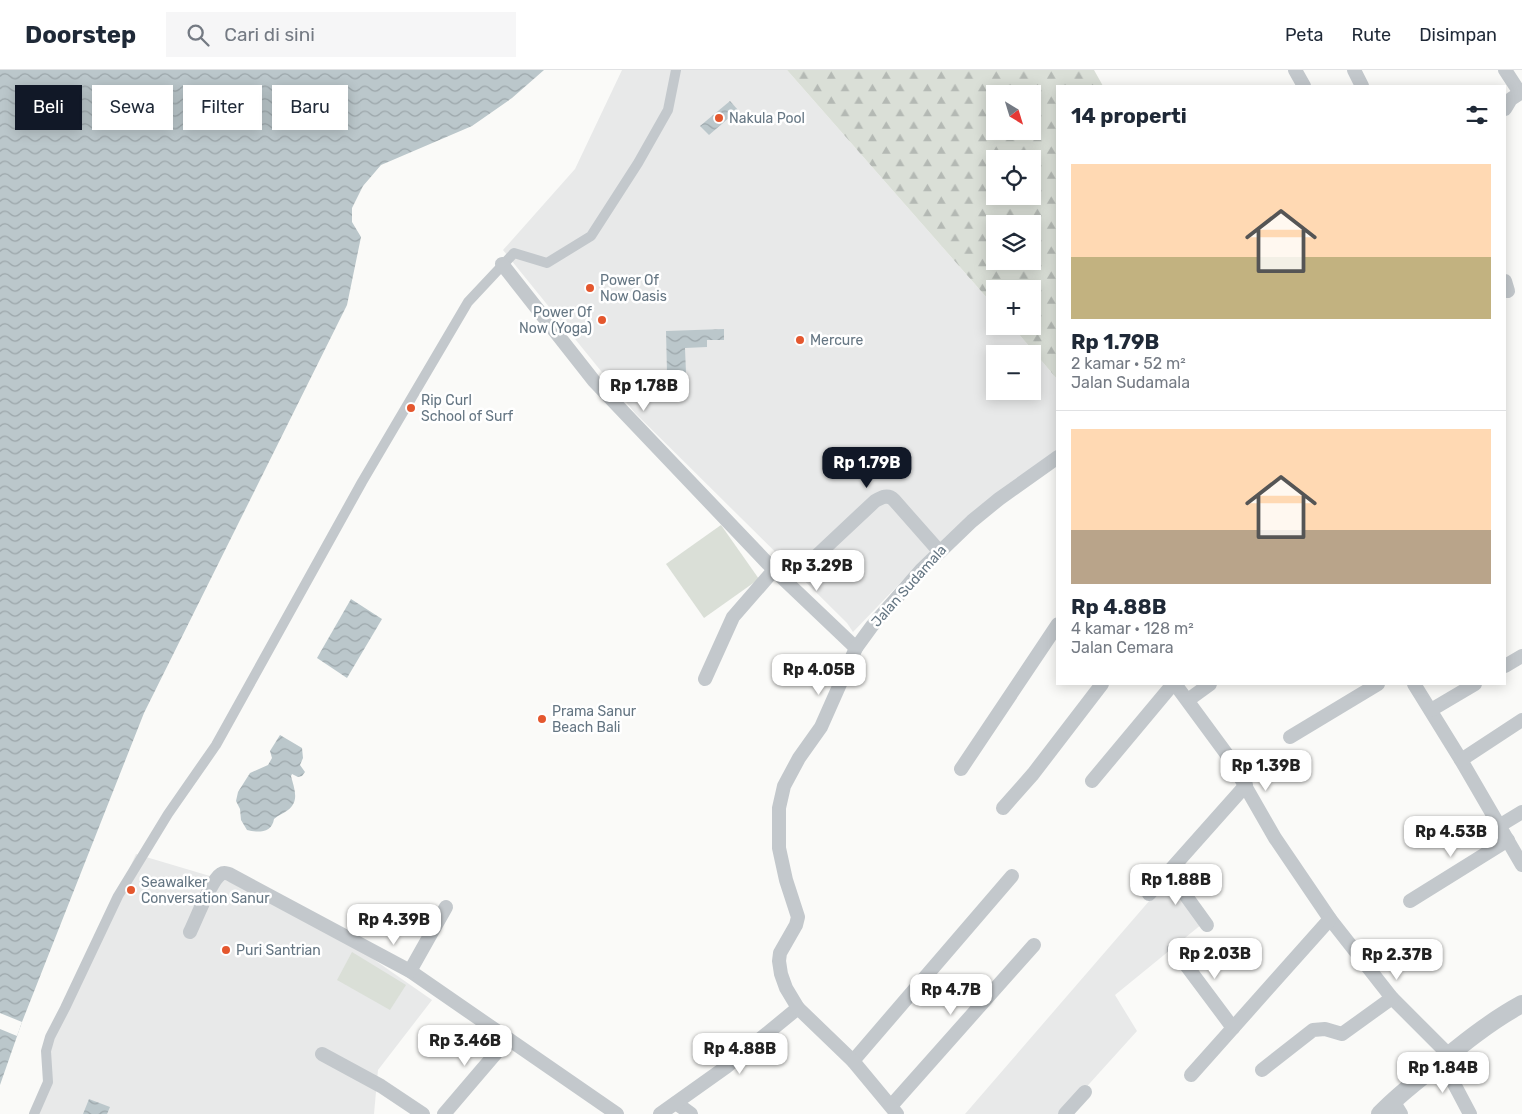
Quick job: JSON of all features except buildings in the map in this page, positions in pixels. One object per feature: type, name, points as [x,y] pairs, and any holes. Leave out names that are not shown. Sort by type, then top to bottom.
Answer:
[{"type":"street","points":[[34,1114],[48,1082],[46,1050],[50,1037],[118,896],[168,814],[216,745],[362,482],[468,302],[514,253],[548,263],[591,236],[638,163],[668,110],[676,70]]},
{"type":"street","points":[[1295,70],[1303,85]]},
{"type":"street","points":[[1354,70],[1362,85]]},
{"type":"street","points":[[1505,70],[1521,96]]},
{"type":"street","points":[[1506,107],[1511,99],[1521,96]]},
{"type":"street","points":[[1506,115],[1521,96]]},
{"type":"street","points":[[502,264],[594,381],[774,570],[856,648]]},
{"type":"street","name":"Jalan Sudamala","points":[[894,1110],[852,1061],[798,1008],[786,988],[779,961],[780,953],[796,925],[798,917],[786,880],[779,848],[779,808],[784,786],[824,722],[856,648],[872,626],[939,551],[999,499],[1056,458]]},
{"type":"street","points":[[810,562],[875,501],[883,497],[891,497],[939,551]]},
{"type":"street","points":[[705,679],[733,617],[774,570]]},
{"type":"street","points":[[961,769],[1056,627]]},
{"type":"street","points":[[1506,665],[1522,656]]},
{"type":"street","points":[[1003,808],[1033,774],[1101,685]]},
{"type":"street","points":[[1092,781],[1173,685]]},
{"type":"street","points":[[1175,685],[1188,700],[1228,756],[1275,838],[1330,919],[1392,998],[1445,1058],[1470,1114]]},
{"type":"street","points":[[1188,700],[1209,685]]},
{"type":"street","points":[[1290,737],[1376,685]]},
{"type":"street","points":[[1415,685],[1522,865]]},
{"type":"street","points":[[1431,710],[1473,685]]},
{"type":"street","points":[[1461,760],[1522,720]]},
{"type":"street","points":[[1149,894],[1246,785]]},
{"type":"street","points":[[1499,826],[1522,812]]},
{"type":"street","points":[[1410,901],[1508,840]]},
{"type":"street","points":[[1168,871],[1207,925]]},
{"type":"street","points":[[190,932],[213,882],[224,872],[410,971],[617,1114]]},
{"type":"street","points":[[852,1061],[1012,876]]},
{"type":"street","points":[[410,971],[446,907]]},
{"type":"street","points":[[1191,1075],[1330,919]]},
{"type":"street","points":[[894,1110],[1034,945]]},
{"type":"street","points":[[1174,949],[1233,1028]]},
{"type":"street","points":[[1262,1070],[1313,1030],[1325,1029],[1339,1034],[1345,1033],[1392,998]]},
{"type":"street","points":[[1380,1114],[1397,1108],[1445,1058],[1486,1026],[1522,1004]]},
{"type":"street","points":[[660,1114],[726,1067],[798,1008]]},
{"type":"street","points":[[444,1114],[508,1039]]},
{"type":"street","points":[[322,1054],[381,1086],[423,1114]]},
{"type":"street","points":[[1065,1114],[1085,1092]]},
{"type":"street","points":[[676,1104],[691,1114]]},
{"type":"shaded area","name":"Mercure","points":[[622,70],[787,70],[986,297],[986,335],[1020,335],[1028,345],[986,345],[986,400],[1041,400],[1041,360],[1056,378],[1056,453],[904,579],[853,632],[847,623],[635,413],[503,250],[575,169]]},
{"type":"shaded area","name":"Puri Santrian","points":[[136,854],[287,899],[432,1000],[378,1070],[374,1114],[34,1114],[48,1082],[46,1051]]},
{"type":"shaded area","points":[[1169,878],[1202,924],[1115,995],[1137,1031],[1062,1114],[965,1114]]},
{"type":"green space","points":[[787,70],[1094,70],[1102,85],[1056,85],[1056,378],[1041,360],[1041,345],[1028,345],[1020,335],[1041,335],[1041,280],[986,280],[986,297]]},
{"type":"green space","points":[[721,525],[759,579],[704,618],[666,564]]},
{"type":"green space","points":[[352,952],[406,985],[390,1010],[337,980]]},
{"type":"water","points":[[0,70],[544,70],[512,98],[472,126],[381,165],[363,186],[352,208],[352,222],[361,237],[347,305],[144,713],[22,1022],[0,1085]]},
{"type":"water","name":"Nakula Pool","points":[[730,101],[738,110],[709,135],[700,126]]},
{"type":"water","points":[[724,329],[724,340],[707,340],[707,347],[685,348],[686,373],[667,373],[666,331]]},
{"type":"water","points":[[351,599],[382,619],[347,678],[317,658]]},
{"type":"water","points":[[280,735],[302,748],[303,758],[300,765],[305,772],[302,776],[298,777],[292,774],[291,776],[295,790],[292,806],[277,816],[273,824],[264,831],[247,830],[241,820],[240,809],[236,801],[238,792],[250,773],[268,765],[272,758],[270,751]]},
{"type":"water","points":[[89,1099],[110,1107],[107,1114],[83,1114]]},
{"type":"pier","points":[[0,1013],[22,1022],[17,1036],[0,1029]]},
{"type":"place","name":"Nakula Pool","points":[[719,118]]},
{"type":"place","name":"Power Of Now Oasis","points":[[590,288]]},
{"type":"place","name":"Power Of Now (Yoga)","points":[[602,320]]},
{"type":"place","name":"Mercure","points":[[800,340]]},
{"type":"place","name":"Rip Curl School of Surf","points":[[411,408]]},
{"type":"place","name":"Prama Sanur Beach Bali","points":[[542,719]]},
{"type":"place","name":"Seawalker Conversation Sanur","points":[[131,890]]},
{"type":"place","name":"Puri Santrian","points":[[226,950]]}]
